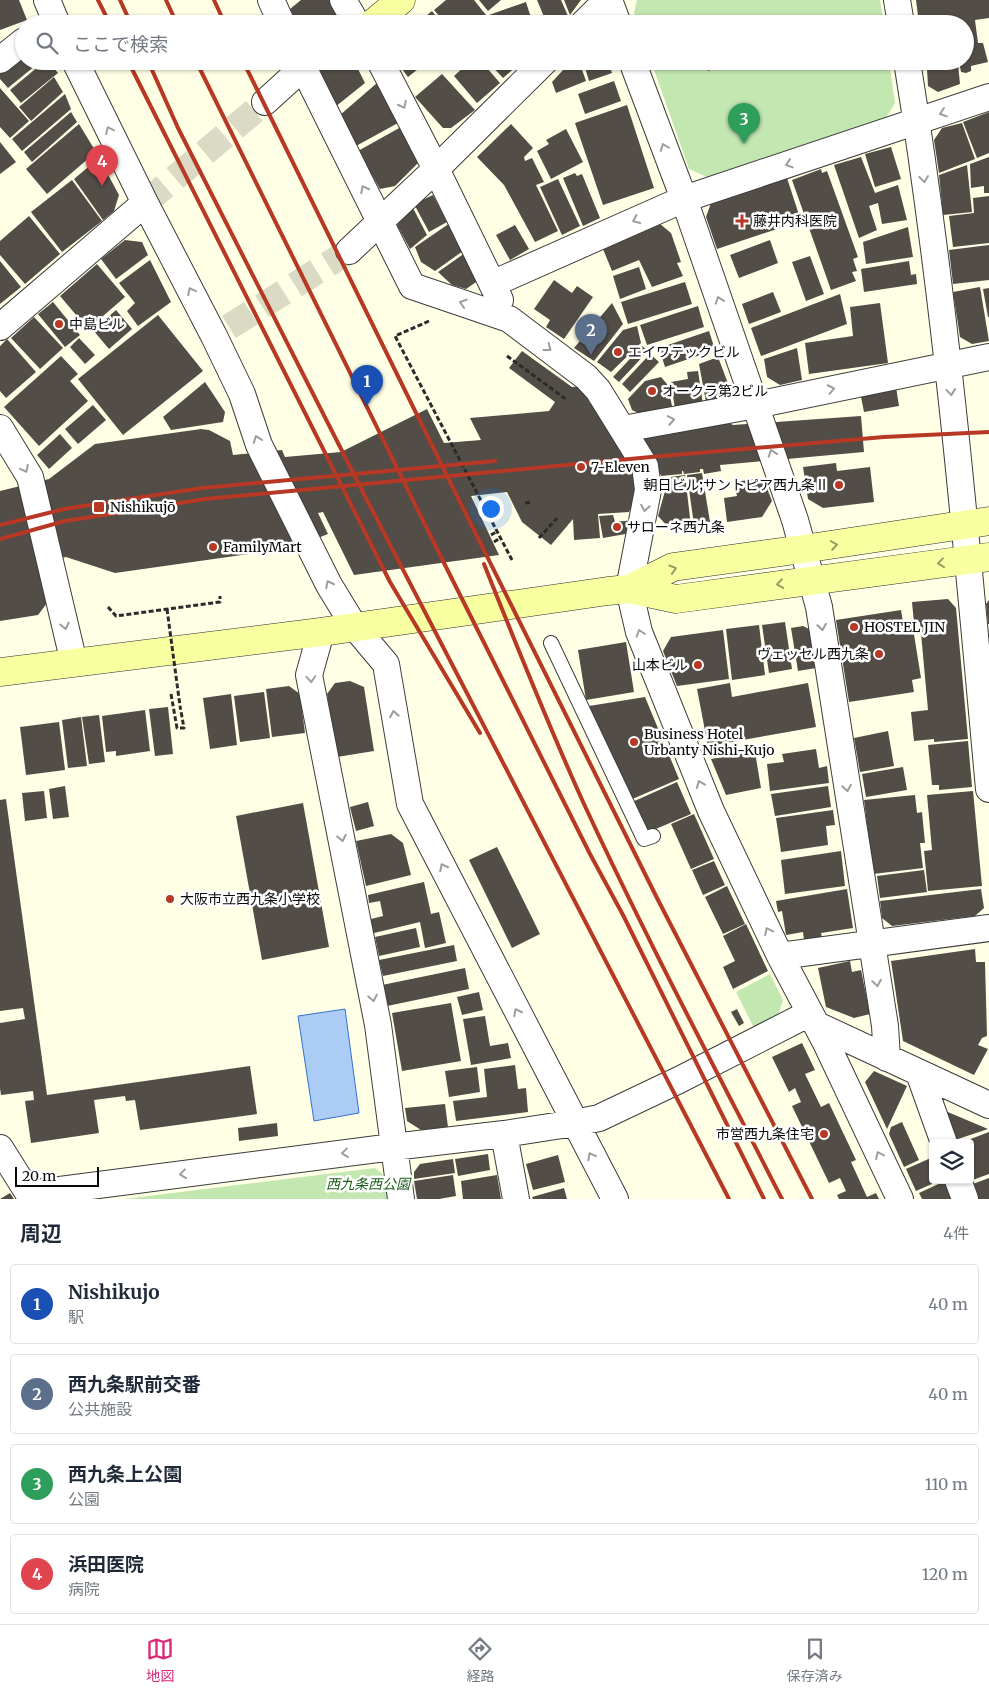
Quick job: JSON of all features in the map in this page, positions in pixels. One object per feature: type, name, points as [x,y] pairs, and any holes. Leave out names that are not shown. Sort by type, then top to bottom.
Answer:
[{"type":"street","points":[[271,0],[278,15]]},
{"type":"street","points":[[344,0],[354,15]]},
{"type":"street","points":[[375,15],[401,0]]},
{"type":"street","points":[[592,15],[608,0],[614,15]]},
{"type":"street","points":[[897,0],[900,15]]},
{"type":"street","points":[[0,60],[15,48]]},
{"type":"street","points":[[79,70],[145,203],[221,332],[259,445],[329,585],[354,626],[386,664],[410,804],[615,1199]]},
{"type":"street","points":[[264,102],[297,70]]},
{"type":"street","points":[[307,70],[412,286],[509,319],[592,382],[645,466],[648,490],[629,589],[639,632],[711,811],[900,1199]]},
{"type":"street","points":[[385,70],[436,169],[509,319]]},
{"type":"street","points":[[349,251],[436,169],[536,70]]},
{"type":"street","points":[[635,70],[684,199],[796,520],[819,607],[884,1026],[887,1058]]},
{"type":"street","points":[[908,70],[949,364],[976,522],[989,789]]},
{"type":"street","points":[[492,284],[684,199],[989,98]]},
{"type":"street","points":[[0,327],[145,203]]},
{"type":"street","points":[[623,429],[756,405],[989,357]]},
{"type":"street","points":[[0,428],[30,477],[74,663]]},
{"type":"street","points":[[629,589],[673,567],[803,550],[976,522]]},
{"type":"street","points":[[0,672],[321,632],[586,594],[629,589],[676,599],[978,558]]},
{"type":"street","points":[[321,632],[309,675],[378,1025],[401,1199]]},
{"type":"street","points":[[780,956],[989,928]]},
{"type":"street","points":[[0,1148],[31,1196],[575,1123],[599,1118],[813,1019]]},
{"type":"street","points":[[813,1019],[887,1058],[989,1105]]},
{"type":"street","points":[[919,1073],[943,1139]]},
{"type":"street","points":[[504,1134],[516,1199]]},
{"type":"street","points":[[959,1184],[965,1199]]},
{"type":"lane","points":[[552,643],[644,839],[653,836]]},
{"type":"path","points":[[465,304],[395,336],[512,560]]},
{"type":"path","points":[[507,356],[567,400],[568,404]]},
{"type":"path","points":[[525,503],[532,502]]},
{"type":"path","points":[[539,538],[557,518]]},
{"type":"path","points":[[491,535],[496,532]]},
{"type":"path","points":[[494,542],[500,538]]},
{"type":"path","points":[[108,607],[116,616],[220,602],[220,596]]},
{"type":"path","points":[[167,610],[184,728],[177,728],[171,694]]},
{"type":"green space","points":[[637,0],[880,0],[882,15],[635,15]]},
{"type":"green space","points":[[654,70],[890,70],[895,103],[886,118],[707,177],[689,169]]},
{"type":"green space","points":[[770,974],[783,1000],[778,1016],[754,1028],[736,992]]},
{"type":"green space","name":"西九条西公園","points":[[375,1168],[385,1176],[388,1199],[124,1199]]},
{"type":"water","points":[[345,1009],[359,1113],[314,1121],[298,1016]]},
{"type":"building","points":[[0,0],[19,0],[25,15],[15,15],[15,24],[0,30]]},
{"type":"building","points":[[301,0],[332,0],[341,15],[293,15],[290,9]]},
{"type":"building","points":[[446,0],[474,0],[486,15],[438,15],[434,10]]},
{"type":"building","points":[[479,0],[501,0],[488,11]]},
{"type":"building","points":[[537,0],[561,0],[568,15],[543,15]]},
{"type":"building","points":[[564,0],[581,0],[570,15]]},
{"type":"building","points":[[916,0],[989,0],[989,18],[975,20],[978,43],[983,43],[988,62],[974,65],[974,15],[918,15]]},
{"type":"building","points":[[526,2],[530,15],[489,15]]},
{"type":"building","points":[[432,11],[435,15],[427,15]]},
{"type":"building","points":[[15,60],[15,70],[30,70],[8,88],[0,79],[0,72]]},
{"type":"building","points":[[34,70],[56,70],[58,73],[21,103],[10,90]]},
{"type":"building","points":[[318,70],[358,70],[365,83],[335,107]]},
{"type":"building","points":[[403,70],[417,70],[408,77]]},
{"type":"building","points":[[460,70],[489,70],[500,83],[477,103],[454,76]]},
{"type":"building","points":[[495,70],[512,70],[503,78]]},
{"type":"building","points":[[563,70],[582,70],[586,81],[556,93],[552,82]]},
{"type":"building","points":[[586,70],[611,70],[612,73],[589,81]]},
{"type":"building","points":[[927,70],[959,70],[960,84],[938,92],[928,86]]},
{"type":"building","points":[[961,70],[971,70],[966,73],[961,72]]},
{"type":"building","points":[[442,74],[475,110],[451,128],[443,128],[415,97]]},
{"type":"building","points":[[54,77],[63,92],[31,121],[19,107]]},
{"type":"building","points":[[614,81],[621,101],[585,114],[578,94]]},
{"type":"building","points":[[377,83],[398,123],[356,146],[340,115]]},
{"type":"building","points":[[0,88],[29,121],[10,138],[0,127]]},
{"type":"building","points":[[65,94],[71,109],[22,151],[12,139]]},
{"type":"building","points":[[627,105],[654,188],[603,205],[575,123]]},
{"type":"building","points":[[71,112],[77,122],[32,162],[24,152]]},
{"type":"building","points":[[989,112],[989,153],[977,158],[963,122]]},
{"type":"building","points":[[962,123],[975,159],[939,173],[934,140],[942,128]]},
{"type":"building","points":[[79,124],[96,152],[47,194],[26,169]]},
{"type":"building","points":[[511,124],[533,148],[524,157],[525,161],[532,158],[544,182],[536,185],[558,231],[535,242],[504,185],[477,157]]},
{"type":"building","points":[[401,127],[420,161],[395,186],[380,189],[358,151]]},
{"type":"building","points":[[566,129],[583,162],[551,179],[537,151],[549,144],[546,140]]},
{"type":"building","points":[[0,142],[16,162],[0,174]]},
{"type":"building","points":[[891,147],[901,179],[875,187],[865,154]]},
{"type":"building","points":[[861,157],[875,193],[898,185],[907,220],[882,224],[878,203],[869,206],[877,230],[859,238],[834,165]]},
{"type":"building","points":[[989,157],[989,193],[984,193],[984,186],[971,188],[970,164]]},
{"type":"building","points":[[99,158],[119,195],[114,211],[103,220],[74,179]]},
{"type":"building","points":[[967,165],[972,212],[943,215],[939,175]]},
{"type":"building","points":[[821,169],[822,173],[827,171],[858,257],[853,259],[857,271],[852,272],[856,281],[831,290],[792,180]]},
{"type":"building","points":[[575,173],[577,176],[582,174],[600,218],[583,226],[563,178]]},
{"type":"building","points":[[787,178],[801,221],[717,249],[706,217],[711,203]]},
{"type":"building","points":[[558,179],[580,226],[562,235],[540,187]]},
{"type":"building","points":[[72,180],[102,221],[62,252],[31,212]]},
{"type":"building","points":[[433,195],[447,222],[429,232],[414,204]]},
{"type":"building","points":[[989,196],[989,243],[953,247],[949,216],[974,213],[973,198]]},
{"type":"building","points":[[412,206],[427,235],[410,249],[397,225]]},
{"type":"building","points":[[29,216],[60,254],[25,284],[0,255],[0,241]]},
{"type":"building","points":[[450,223],[463,251],[435,271],[421,262],[415,247]]},
{"type":"building","points":[[660,224],[671,233],[681,262],[677,263],[683,276],[652,287],[639,260],[612,271],[603,249]]},
{"type":"building","points":[[515,225],[529,249],[510,260],[496,235]]},
{"type":"building","points":[[908,227],[913,257],[866,264],[863,242]]},
{"type":"building","points":[[125,240],[142,242],[148,255],[116,279],[101,259]]},
{"type":"building","points":[[770,240],[778,263],[739,278],[730,255]]},
{"type":"building","points":[[989,245],[989,280],[953,284],[949,250]]},
{"type":"building","points":[[465,253],[479,280],[466,289],[452,285],[438,272]]},
{"type":"building","points":[[810,256],[824,294],[806,301],[792,262]]},
{"type":"building","points":[[150,260],[171,302],[138,326],[127,311],[135,303],[119,283]]},
{"type":"building","points":[[0,261],[21,287],[0,304]]},
{"type":"building","points":[[909,261],[911,275],[916,274],[917,284],[864,292],[861,269]]},
{"type":"building","points":[[97,264],[125,297],[88,329],[60,296]]},
{"type":"building","points":[[639,267],[646,289],[620,299],[613,276]]},
{"type":"building","points":[[554,280],[572,293],[577,286],[593,297],[564,339],[546,327],[550,320],[534,309]]},
{"type":"building","points":[[685,282],[692,304],[628,324],[621,302]]},
{"type":"building","points":[[980,287],[989,341],[972,344],[960,337],[953,292]]},
{"type":"building","points":[[989,288],[989,317],[988,317],[983,289]]},
{"type":"building","points":[[773,292],[781,312],[749,324],[742,304]]},
{"type":"building","points":[[840,294],[847,324],[761,356],[751,328]]},
{"type":"building","name":"中島ビル","points":[[53,302],[80,335],[65,347],[38,314]]},
{"type":"building","points":[[612,303],[623,324],[594,361],[574,348]]},
{"type":"building","points":[[880,303],[888,363],[809,374],[805,343],[853,336],[850,307]]},
{"type":"building","points":[[698,306],[704,327],[647,345],[640,325]]},
{"type":"building","points":[[116,310],[132,329],[109,349],[93,330]]},
{"type":"building","points":[[158,315],[203,371],[123,435],[78,379]]},
{"type":"building","points":[[34,317],[63,348],[40,369],[11,338]]},
{"type":"building","name":"エイワテックビル","points":[[637,326],[641,343],[611,372],[597,362],[623,330]]},
{"type":"building","points":[[709,331],[715,350],[665,367],[659,348]]},
{"type":"building","points":[[79,338],[95,355],[85,364],[70,347]]},
{"type":"building","points":[[7,339],[36,372],[6,398],[0,391],[0,346]]},
{"type":"building","points":[[642,346],[648,351],[619,382],[613,377]]},
{"type":"building","points":[[797,348],[802,380],[780,385],[767,377],[764,359]]},
{"type":"building","points":[[522,351],[572,387],[585,386],[589,389],[589,403],[593,403],[600,417],[726,421],[733,425],[861,416],[864,452],[720,465],[721,471],[704,474],[703,469],[700,469],[700,472],[684,474],[682,471],[682,474],[661,476],[661,474],[641,487],[629,512],[598,514],[600,538],[574,540],[573,519],[551,545],[522,522],[507,492],[471,496],[499,555],[354,575],[323,512],[318,513],[328,534],[292,548],[115,573],[66,557],[37,564],[47,603],[38,615],[0,621],[0,491],[49,479],[95,444],[201,429],[209,430],[230,441],[233,455],[282,450],[285,457],[341,452],[427,409],[444,443],[481,440],[470,418],[549,411],[555,402],[509,368]]},
{"type":"building","points":[[650,354],[659,362],[630,392],[622,384]]},
{"type":"building","points":[[61,356],[78,374],[70,381],[88,401],[39,446],[4,407]]},
{"type":"building","points":[[718,357],[729,386],[720,399],[706,402],[699,364]]},
{"type":"building","points":[[698,371],[703,404],[675,409],[671,382],[688,379],[687,372]]},
{"type":"building","name":"オークラ第2ビル","points":[[661,377],[667,384],[673,410],[644,416],[632,410],[628,399],[645,381]]},
{"type":"building","points":[[205,382],[225,412],[223,422],[171,430],[163,417]]},
{"type":"building","points":[[896,387],[899,406],[864,412],[860,392]]},
{"type":"building","points":[[93,405],[106,420],[78,444],[65,429]]},
{"type":"building","points":[[60,434],[72,448],[49,469],[37,455]]},
{"type":"building","name":"朝日ビル;サントピア西九条Ⅱ","points":[[836,463],[837,471],[870,467],[874,502],[823,508],[808,499],[803,467]]},
{"type":"building","points":[[702,473],[710,522],[694,525],[687,475]]},
{"type":"building","points":[[685,475],[691,526],[670,529],[658,516],[667,484],[663,478]]},
{"type":"building","points":[[763,478],[772,501],[762,517],[727,522],[724,498],[737,496],[734,482]]},
{"type":"building","name":"サローネ西九条","points":[[613,515],[615,522],[634,520],[631,533],[603,538],[599,516]]},
{"type":"building","points":[[948,599],[956,608],[968,739],[934,742],[934,739],[914,741],[911,712],[928,710],[920,622],[914,623],[912,602]]},
{"type":"building","points":[[989,600],[989,624],[988,624],[986,604]]},
{"type":"building","name":"ヴェッセル西九条","points":[[901,610],[904,629],[913,628],[921,678],[912,680],[914,692],[849,702],[836,620]]},
{"type":"building","points":[[785,622],[792,669],[769,673],[762,625]]},
{"type":"building","points":[[759,625],[765,675],[732,680],[726,629]]},
{"type":"building","points":[[803,626],[809,629],[816,668],[798,671],[791,628]]},
{"type":"building","name":"山本ビル","points":[[723,630],[729,679],[677,686],[663,651],[671,637]]},
{"type":"building","points":[[626,642],[634,692],[586,700],[578,650]]},
{"type":"building","points":[[350,681],[364,687],[374,751],[337,757],[327,694],[335,683]]},
{"type":"building","points":[[730,683],[732,697],[808,683],[816,727],[708,746],[697,689]]},
{"type":"building","points":[[289,686],[300,694],[305,733],[272,737],[266,689]]},
{"type":"building","points":[[264,692],[270,738],[240,742],[234,696]]},
{"type":"building","points":[[231,694],[237,745],[210,749],[203,698]]},
{"type":"building","name":"Business Hotel Urbanty Nishi-Kujo","points":[[645,697],[679,779],[630,800],[589,706]]},
{"type":"building","points":[[168,707],[173,754],[155,756],[149,709]]},
{"type":"building","points":[[145,710],[150,751],[116,756],[116,751],[106,752],[102,716]]},
{"type":"building","points":[[99,715],[105,762],[89,764],[82,717]]},
{"type":"building","points":[[81,717],[87,766],[68,768],[62,720]]},
{"type":"building","points":[[59,722],[65,770],[26,775],[20,727]]},
{"type":"building","points":[[888,731],[894,766],[860,772],[854,738]]},
{"type":"building","points":[[968,741],[972,787],[939,790],[939,785],[932,785],[928,745]]},
{"type":"building","points":[[816,749],[819,768],[827,766],[829,783],[770,791],[767,764],[784,762],[782,754]]},
{"type":"building","points":[[755,752],[761,788],[726,795],[711,759]]},
{"type":"building","points":[[903,767],[907,790],[866,797],[862,774]]},
{"type":"building","points":[[677,782],[691,814],[644,834],[630,803]]},
{"type":"building","points":[[65,786],[69,817],[53,819],[49,789]]},
{"type":"building","points":[[828,786],[831,807],[775,816],[771,794]]},
{"type":"building","points":[[44,791],[47,818],[25,821],[22,793]]},
{"type":"building","points":[[973,791],[982,886],[928,891],[924,851],[932,850],[927,795]]},
{"type":"building","points":[[915,795],[917,813],[922,812],[925,843],[920,843],[923,868],[873,874],[864,800]]},
{"type":"building","points":[[6,799],[47,1095],[250,1066],[257,1114],[140,1130],[135,1100],[126,1101],[125,1096],[94,1100],[99,1133],[31,1143],[25,1101],[34,1100],[33,1091],[1,1095],[0,1088],[0,1023],[25,1019],[23,1008],[0,1011],[0,800]]},
{"type":"building","points":[[368,802],[374,826],[356,831],[350,807]]},
{"type":"building","points":[[303,803],[329,947],[262,960],[236,816]]},
{"type":"building","points":[[833,810],[835,825],[826,826],[828,845],[781,852],[776,818]]},
{"type":"building","points":[[694,814],[714,859],[691,869],[671,824]]},
{"type":"building","points":[[391,834],[403,843],[411,875],[366,886],[356,841]]},
{"type":"building","points":[[497,847],[540,934],[512,948],[469,860]]},
{"type":"building","points":[[841,851],[845,886],[785,894],[781,860]]},
{"type":"building","points":[[714,861],[725,885],[703,895],[692,870]]},
{"type":"building","points":[[924,870],[927,892],[880,898],[877,876]]},
{"type":"building","points":[[424,882],[431,914],[439,912],[446,943],[425,948],[420,922],[370,934],[367,920],[383,916],[380,901],[369,903],[368,895]]},
{"type":"building","points":[[727,886],[745,924],[723,934],[705,897]]},
{"type":"building","points":[[847,889],[853,928],[821,933],[822,937],[804,940],[803,932],[786,935],[782,911],[778,912],[776,901]]},
{"type":"building","points":[[981,889],[984,908],[975,916],[892,926],[882,918],[880,901]]},
{"type":"building","points":[[746,924],[768,971],[733,989],[723,967],[735,961],[723,936]]},
{"type":"building","points":[[416,928],[420,947],[379,956],[375,937]]},
{"type":"building","points":[[454,945],[457,961],[383,976],[379,960]]},
{"type":"building","points":[[975,949],[976,962],[985,962],[987,1036],[982,1038],[978,1045],[988,1049],[974,1075],[903,1041],[891,961]]},
{"type":"building","points":[[850,961],[852,972],[861,970],[870,1014],[854,1018],[826,1007],[818,968]]},
{"type":"building","points":[[465,968],[469,989],[387,1006],[382,985]]},
{"type":"building","points":[[479,992],[483,1010],[462,1015],[457,997]]},
{"type":"building","points":[[451,1003],[461,1061],[402,1071],[392,1013]]},
{"type":"building","points":[[737,1009],[744,1023],[739,1026],[731,1012]]},
{"type":"building","points":[[485,1016],[490,1046],[508,1043],[511,1058],[471,1065],[463,1019]]},
{"type":"building","name":"市営西九条住宅","points":[[802,1043],[815,1070],[805,1074],[821,1107],[829,1103],[856,1160],[851,1162],[867,1197],[876,1193],[879,1199],[839,1199],[837,1195],[846,1191],[840,1178],[829,1183],[792,1106],[801,1102],[795,1088],[789,1092],[772,1057]]},
{"type":"building","points":[[515,1065],[518,1089],[526,1088],[528,1112],[456,1121],[453,1101],[487,1097],[484,1069]]},
{"type":"building","points":[[477,1067],[480,1092],[449,1097],[445,1071]]},
{"type":"building","points":[[874,1071],[907,1086],[887,1129],[865,1082]]},
{"type":"building","points":[[445,1104],[448,1127],[421,1130],[407,1121],[405,1108]]},
{"type":"building","points":[[943,1110],[988,1129],[958,1139],[955,1139]]},
{"type":"building","points":[[902,1122],[919,1160],[904,1167],[889,1134],[891,1127]]},
{"type":"building","points":[[277,1123],[278,1136],[239,1141],[238,1128]]},
{"type":"building","points":[[989,1132],[989,1174],[974,1180],[974,1139],[971,1139]]},
{"type":"building","points":[[488,1154],[490,1170],[458,1176],[455,1159]]},
{"type":"building","points":[[558,1155],[565,1182],[533,1190],[526,1164]]},
{"type":"building","points":[[453,1159],[455,1173],[414,1179],[414,1172],[420,1164]]},
{"type":"building","points":[[929,1159],[929,1184],[932,1184],[916,1191],[906,1169]]},
{"type":"building","points":[[453,1175],[456,1196],[439,1199],[417,1199],[414,1181]]},
{"type":"building","points":[[497,1175],[501,1199],[463,1199],[461,1181]]},
{"type":"building","points":[[989,1178],[989,1199],[975,1199],[970,1185]]},
{"type":"building","points":[[938,1184],[949,1184],[956,1199],[922,1199],[919,1193]]},
{"type":"building","points":[[564,1188],[567,1199],[533,1199],[532,1197]]},
{"type":"building","points":[[10,1193],[14,1199],[0,1199]]},
{"type":"tunnel","points":[[145,203],[265,102]]},
{"type":"tunnel","points":[[229,327],[349,251]]},
{"type":"railway","points":[[98,0],[106,15]]},
{"type":"railway","points":[[120,0],[127,15]]},
{"type":"railway","points":[[166,0],[173,15]]},
{"type":"railway","points":[[214,0],[221,15]]},
{"type":"railway","points":[[133,70],[390,582],[480,733]]},
{"type":"railway","points":[[152,70],[178,128],[369,504],[729,1199]]},
{"type":"railway","points":[[200,70],[444,563],[590,854],[623,915],[764,1199]]},
{"type":"railway","points":[[247,70],[657,898],[812,1199]]},
{"type":"railway","points":[[0,539],[65,521],[205,499],[884,437],[989,432]]},
{"type":"railway","points":[[0,525],[64,509],[202,488],[495,461]]},
{"type":"railway","points":[[484,564],[584,804],[656,953],[782,1199]]},
{"type":"place","name":"西九条上公園","points":[[744,144]]},
{"type":"place","name":"浜田医院","points":[[102,186]]},
{"type":"place","name":"藤井内科医院","points":[[742,221]]},
{"type":"place","name":"中島ビル","points":[[59,324]]},
{"type":"place","name":"エイワテックビル","points":[[618,352]]},
{"type":"place","name":"西九条駅前交番","points":[[591,355]]},
{"type":"place","name":"オークラ第2ビル","points":[[652,391]]},
{"type":"place","name":"Nishikujo","points":[[367,406]]},
{"type":"place","name":"7-Eleven","points":[[581,467]]},
{"type":"place","name":"朝日ビル;サントピア西九条Ⅱ","points":[[839,485]]},
{"type":"place","name":"Nishikujō","points":[[99,507]]},
{"type":"place","name":"サローネ西九条","points":[[617,527]]},
{"type":"place","name":"FamilyMart","points":[[213,547]]},
{"type":"place","name":"HOSTEL JIN","points":[[854,627]]},
{"type":"place","name":"ヴェッセル西九条","points":[[879,654]]},
{"type":"place","name":"山本ビル","points":[[698,665]]},
{"type":"place","name":"Business Hotel Urbanty Nishi-Kujo","points":[[634,742]]},
{"type":"place","name":"大阪市立西九条小学校","points":[[170,899]]},
{"type":"place","name":"市営西九条住宅","points":[[824,1134]]}]
